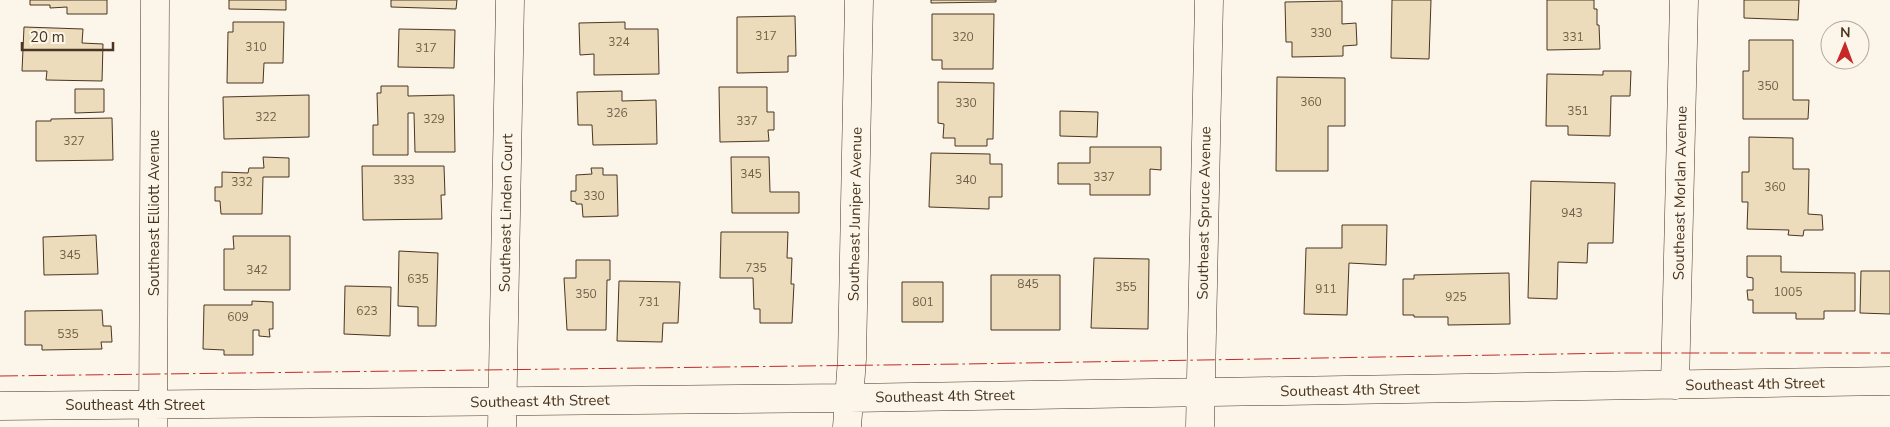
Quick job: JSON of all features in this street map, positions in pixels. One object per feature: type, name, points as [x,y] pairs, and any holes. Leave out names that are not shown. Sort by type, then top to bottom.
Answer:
[{"type":"street","name":"Southeast Elliott Avenue","points":[[153,416],[155,0]]},
{"type":"street","name":"Southeast Linden Court","points":[[502,414],[510,0]]},
{"type":"street","name":"Southeast Juniper Avenue","points":[[847,427],[852,360],[858,0]]},
{"type":"street","name":"Southeast Spruce Avenue","points":[[1200,427],[1209,0]]},
{"type":"street","name":"Southeast Morlan Avenue","points":[[1675,385],[1684,0]]},
{"type":"street","name":"Southeast 4th Street","points":[[0,406],[153,416],[502,414],[850,398],[1890,381]]},
{"type":"building","points":[[30,0],[107,0],[107,14],[67,14],[67,7],[50,8],[50,5],[30,5]]},
{"type":"building","points":[[229,0],[286,0],[286,10],[229,9]]},
{"type":"building","points":[[391,0],[457,0],[456,9],[391,7]]},
{"type":"building","points":[[931,0],[996,0],[996,2],[931,3]]},
{"type":"building","points":[[1392,0],[1431,0],[1429,59],[1391,58]]},
{"type":"building","points":[[1547,0],[1594,0],[1594,9],[1597,9],[1597,25],[1599,25],[1600,49],[1547,50]]},
{"type":"building","points":[[1744,0],[1799,0],[1798,20],[1744,18]]},
{"type":"building","points":[[1342,1],[1342,24],[1356,23],[1357,45],[1343,46],[1343,56],[1292,57],[1292,42],[1286,42],[1285,2]]},
{"type":"building","points":[[932,14],[994,14],[993,69],[942,69],[942,60],[932,60]]},
{"type":"building","points":[[795,16],[796,56],[788,56],[788,72],[737,73],[737,17]]},
{"type":"building","points":[[233,22],[284,22],[283,63],[264,63],[263,83],[227,83],[228,32],[233,32]]},
{"type":"building","points":[[625,22],[625,29],[658,29],[659,74],[594,75],[594,54],[580,55],[579,23]]},
{"type":"building","points":[[24,27],[83,29],[82,43],[103,44],[102,81],[46,80],[47,71],[22,71]]},
{"type":"building","points":[[399,29],[455,30],[454,68],[398,67]]},
{"type":"building","points":[[1749,40],[1793,40],[1793,100],[1809,100],[1808,119],[1743,119],[1743,71],[1749,71]]},
{"type":"building","points":[[1603,71],[1631,71],[1630,96],[1611,96],[1610,136],[1568,135],[1568,126],[1546,126],[1547,74],[1603,75]]},
{"type":"building","points":[[1277,77],[1345,78],[1345,126],[1328,126],[1328,171],[1276,171]]},
{"type":"building","points":[[938,82],[994,83],[993,139],[987,139],[987,146],[955,146],[955,138],[943,138],[944,124],[938,123]]},
{"type":"building","points":[[381,86],[408,86],[408,96],[454,95],[455,152],[415,152],[414,113],[408,113],[408,155],[373,155],[373,125],[378,125],[377,93],[381,93]]},
{"type":"building","points":[[719,87],[767,87],[767,112],[774,112],[774,130],[768,130],[769,141],[720,142]]},
{"type":"building","points":[[75,89],[104,89],[104,112],[75,113]]},
{"type":"building","points":[[622,91],[622,101],[656,100],[657,144],[593,145],[592,125],[578,125],[577,92]]},
{"type":"building","points":[[309,95],[309,137],[224,139],[223,97]]},
{"type":"building","points":[[1060,111],[1098,112],[1097,137],[1060,136]]},
{"type":"building","points":[[112,118],[113,160],[36,161],[36,121]]},
{"type":"building","points":[[1749,137],[1793,138],[1793,169],[1809,169],[1808,214],[1822,215],[1823,230],[1804,230],[1803,236],[1788,235],[1789,230],[1747,229],[1748,202],[1742,202],[1742,172],[1749,172]]},
{"type":"building","points":[[1090,147],[1161,147],[1161,170],[1150,169],[1150,195],[1090,195],[1090,184],[1058,184],[1058,163],[1090,163]]},
{"type":"building","points":[[931,153],[990,154],[990,164],[1002,164],[1002,197],[989,197],[989,209],[929,207]]},
{"type":"building","points":[[263,157],[289,158],[289,177],[263,177],[262,214],[221,214],[220,201],[215,201],[215,187],[222,187],[222,172],[248,173],[249,168],[264,168]]},
{"type":"building","points":[[731,157],[769,157],[770,192],[799,192],[799,213],[732,213]]},
{"type":"building","points":[[362,166],[444,166],[445,195],[441,195],[442,219],[363,220]]},
{"type":"building","points":[[591,168],[603,168],[603,175],[617,175],[618,216],[583,217],[582,204],[576,204],[576,202],[571,201],[571,191],[576,191],[576,175],[592,174]]},
{"type":"building","points":[[1531,181],[1615,183],[1613,243],[1588,243],[1587,263],[1558,262],[1557,299],[1528,298]]},
{"type":"building","points":[[1342,225],[1387,225],[1386,265],[1349,263],[1347,315],[1304,314],[1306,248],[1342,248]]},
{"type":"building","points":[[721,232],[788,232],[787,258],[792,258],[791,284],[794,284],[792,323],[760,323],[760,309],[754,309],[753,278],[720,278]]},
{"type":"building","points":[[96,235],[98,274],[44,275],[43,237]]},
{"type":"building","points":[[233,236],[290,236],[290,290],[224,290],[224,249],[234,249]]},
{"type":"building","points":[[399,251],[438,253],[436,326],[418,326],[418,307],[398,306]]},
{"type":"building","points":[[1747,256],[1781,256],[1781,272],[1855,273],[1855,311],[1824,311],[1824,319],[1796,319],[1796,313],[1753,313],[1753,300],[1748,300],[1747,290],[1753,290],[1753,278],[1747,277]]},
{"type":"building","points":[[1094,258],[1149,259],[1148,329],[1091,328]]},
{"type":"building","points":[[576,260],[610,260],[610,280],[607,280],[606,330],[567,330],[564,278],[576,278]]},
{"type":"building","points":[[1861,271],[1890,271],[1890,314],[1860,313]]},
{"type":"building","points":[[1509,273],[1510,324],[1448,325],[1448,317],[1414,317],[1414,315],[1403,315],[1403,279],[1414,279],[1414,275]]},
{"type":"building","points":[[991,275],[1060,275],[1060,330],[991,330]]},
{"type":"building","points":[[619,281],[680,282],[678,323],[663,323],[662,342],[617,341]]},
{"type":"building","points":[[902,282],[943,282],[943,322],[902,322]]},
{"type":"building","points":[[345,286],[391,287],[390,336],[344,334]]},
{"type":"building","points":[[252,301],[273,302],[273,329],[269,329],[270,337],[259,336],[259,330],[253,330],[253,355],[224,355],[224,350],[203,349],[204,305],[252,305]]},
{"type":"building","points":[[102,310],[103,326],[111,326],[112,342],[101,342],[102,349],[42,350],[42,345],[25,345],[25,311]]},
{"type":"power","points":[[0,376],[964,364],[1619,353],[1890,353]]}]
